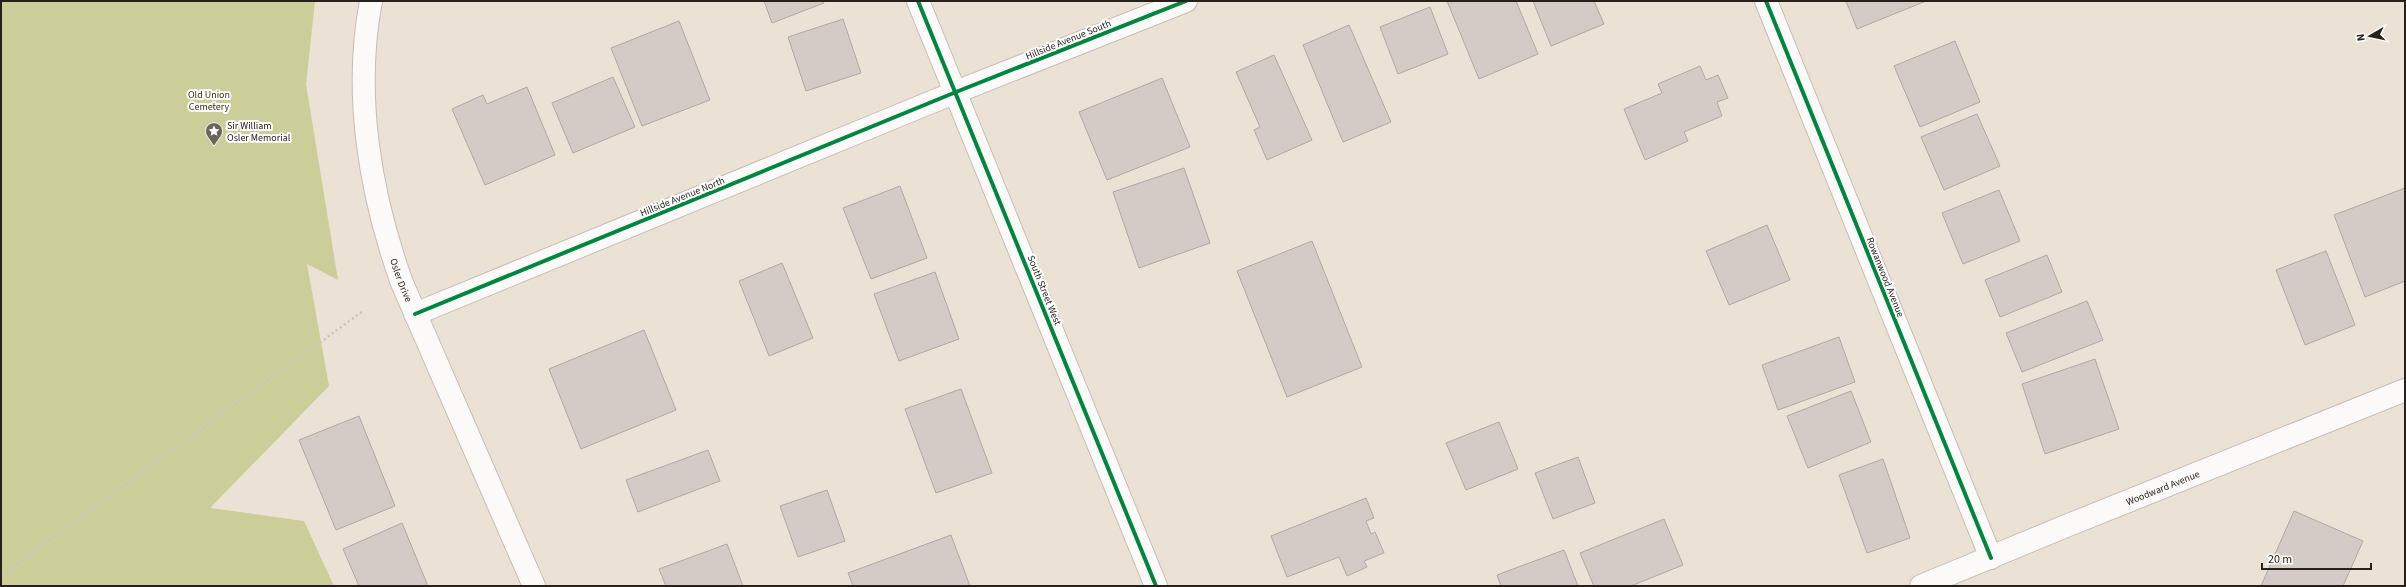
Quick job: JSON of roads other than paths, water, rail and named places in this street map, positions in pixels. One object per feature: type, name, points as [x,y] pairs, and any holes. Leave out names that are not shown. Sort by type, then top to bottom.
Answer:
[{"type":"street","name":"Osler Drive","points":[[371,1],[364,36],[366,139],[385,236],[415,314],[534,586]]},
{"type":"street","name":"South Street West","points":[[918,1],[1156,586]]},
{"type":"street","name":"Hillside Avenue South","points":[[956,92],[1186,1]]},
{"type":"street","name":"Rowanwood Avenue","points":[[1766,1],[1991,558]]},
{"type":"street","name":"Hillside Avenue North","points":[[415,314],[956,92]]},
{"type":"street","name":"Woodward Avenue","points":[[1921,586],[2405,390]]},
{"type":"place","name":"Sir William Osler Memorial","points":[[214,146]]},
{"type":"park label","name":"Old Union Cemetery","points":[[209,100]]}]
